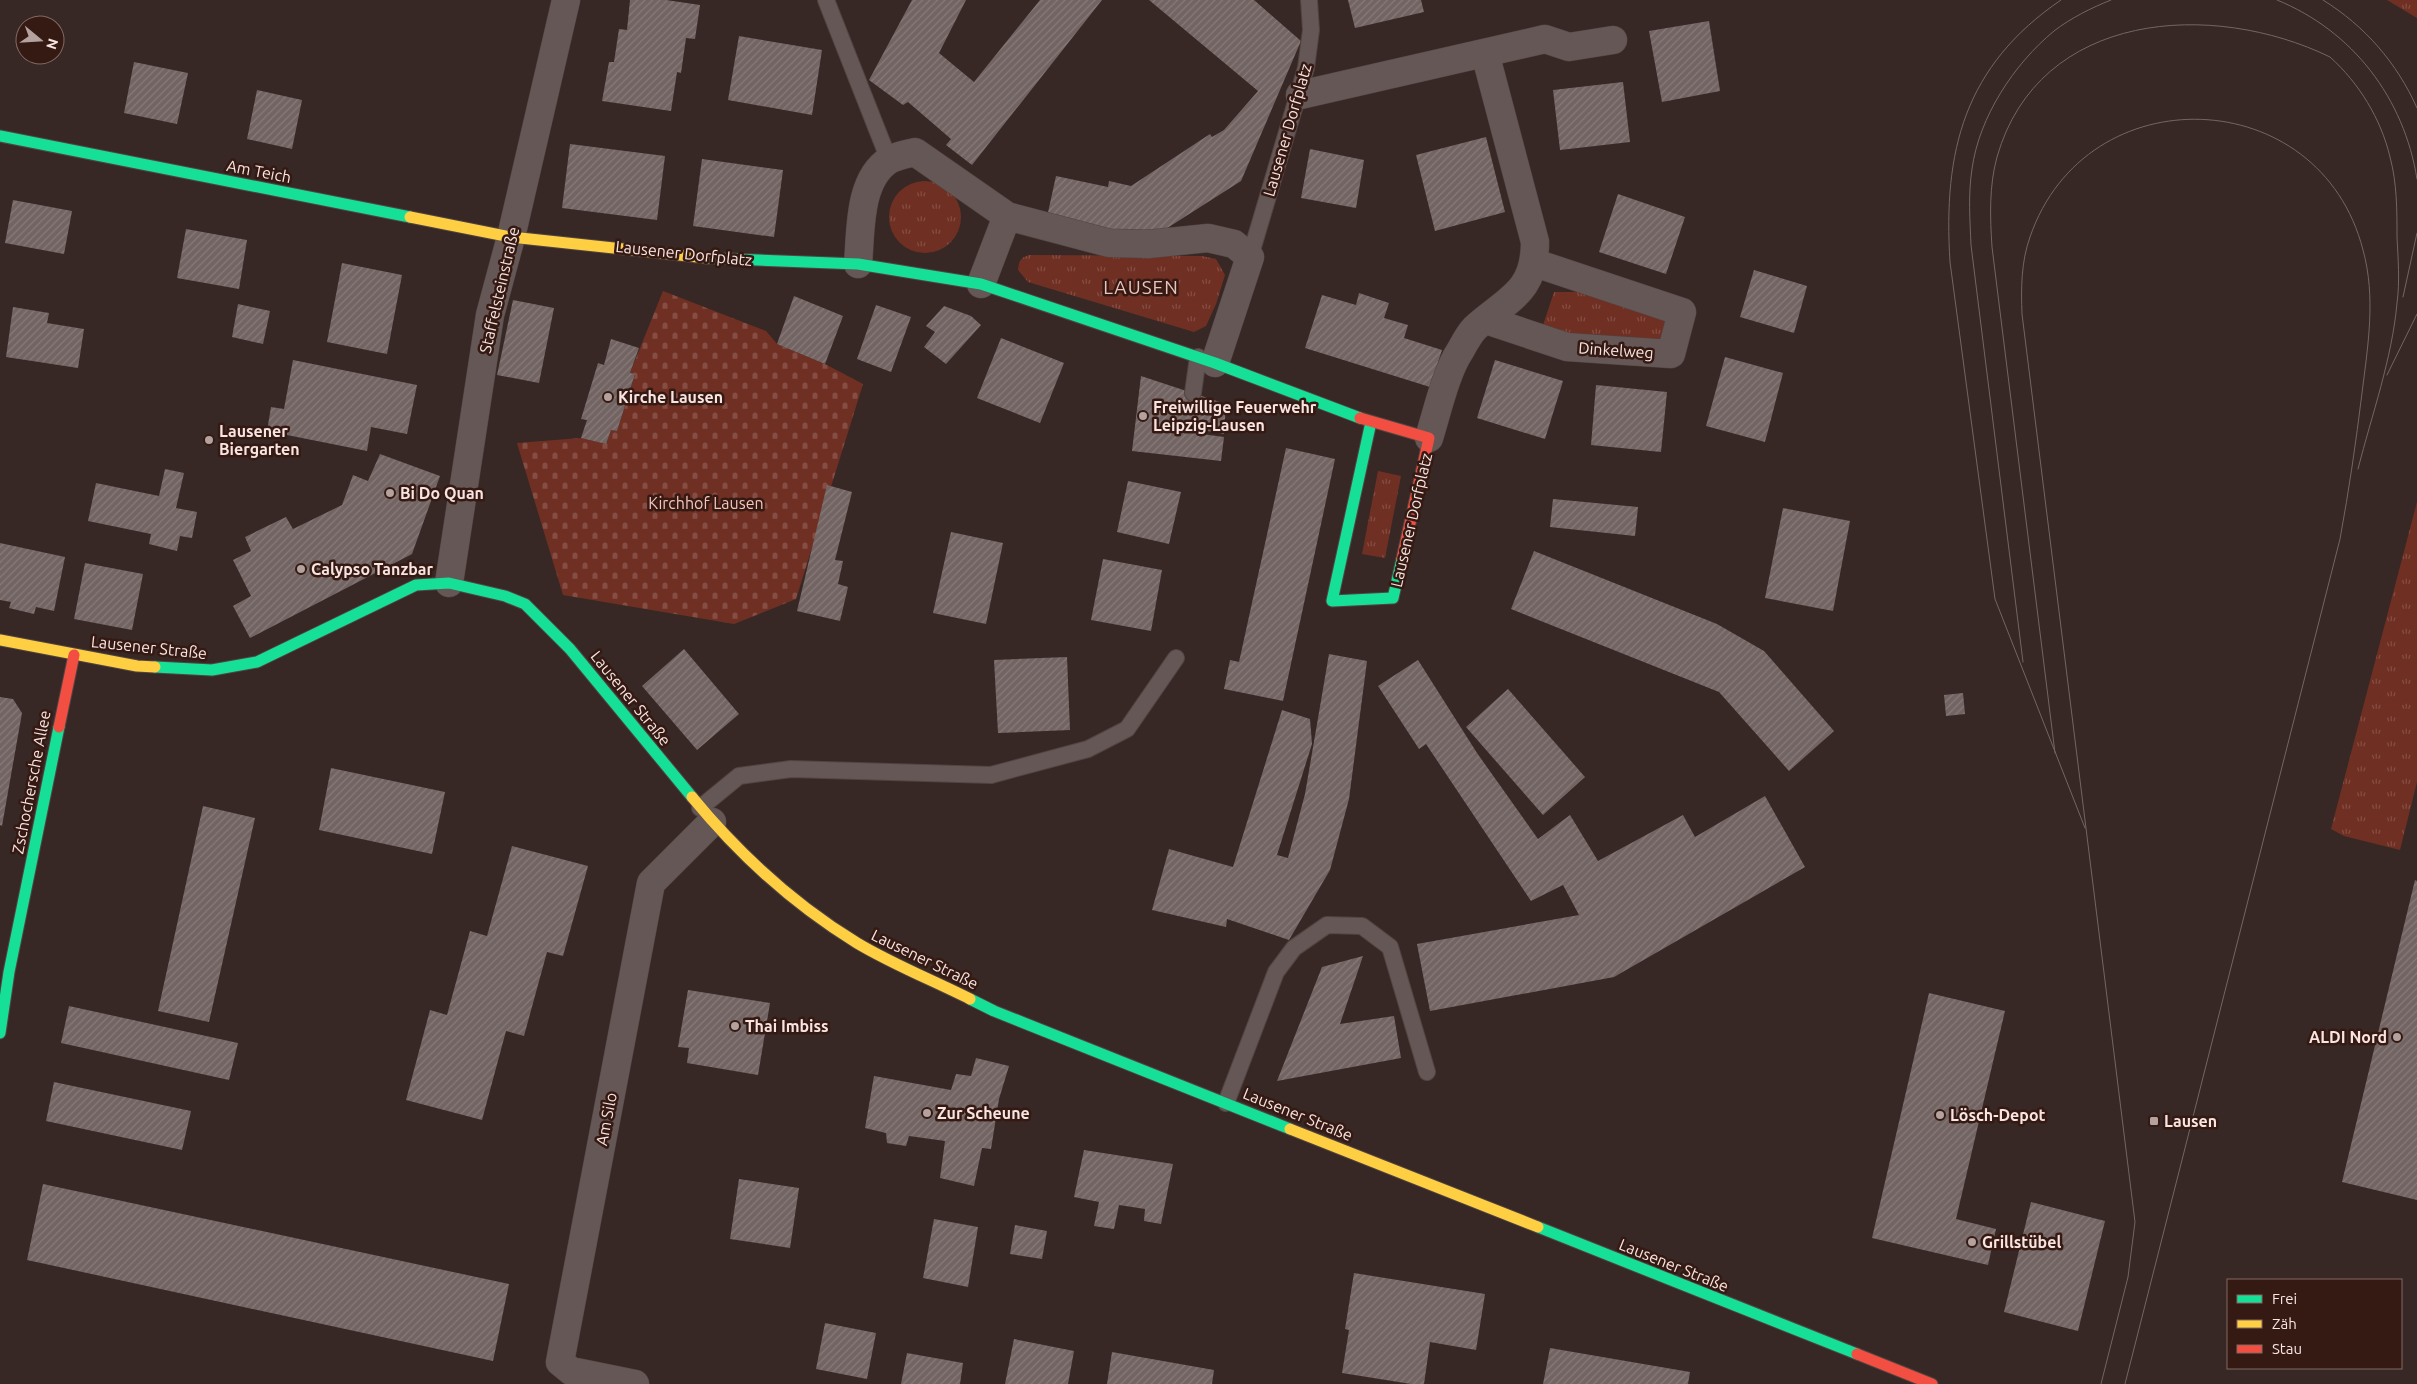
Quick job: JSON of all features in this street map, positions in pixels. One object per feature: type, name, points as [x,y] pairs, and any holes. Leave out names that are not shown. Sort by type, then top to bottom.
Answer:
[{"type":"street","name":"Staffelsteinstraße","points":[[449,583],[490,315],[511,237],[566,0]]},
{"type":"street","points":[[1300,95],[1545,39],[1569,47],[1613,40]]},
{"type":"street","points":[[1429,438],[1458,353],[1474,329],[1505,306],[1526,283],[1535,263],[1535,242],[1485,53]]},
{"type":"street","name":"Am Teich","points":[[0,136],[511,237]]},
{"type":"street","points":[[858,264],[862,210],[868,183],[889,160],[915,152],[1006,216],[1109,243],[1149,244],[1208,238],[1234,244],[1250,257]]},
{"type":"street","points":[[981,284],[1006,216]]},
{"type":"street","name":"Lausener Dorfplatz","points":[[511,237],[727,260],[858,264],[981,284],[1206,360],[1371,422],[1429,438],[1394,598],[1332,602],[1371,422]]},
{"type":"street","name":"Lausener Dorfplatz","points":[[1206,360],[1250,257]]},
{"type":"street","name":"Dinkelweg","points":[[1486,320],[1567,347],[1671,354],[1682,312],[1535,263]]},
{"type":"street","name":"Lausener Straße","points":[[0,640],[137,666],[212,670],[257,662],[416,585],[449,583],[505,596],[525,604],[570,648],[706,816],[778,886],[857,943],[994,1011],[1932,1384]]},
{"type":"street","name":"Zschochersche Allee","points":[[0,1033],[9,972],[74,655]]},
{"type":"street","name":"Am Silo","points":[[636,1384],[571,1371],[560,1362],[650,883],[706,816]]},
{"type":"lane","points":[[826,0],[889,160]]},
{"type":"lane","name":"Lausener Dorfplatz","points":[[1250,257],[1300,95],[1311,30],[1309,0]]},
{"type":"lane","points":[[1193,393],[1206,360]]},
{"type":"lane","points":[[706,816],[739,776],[791,769],[991,775],[1088,749],[1127,729],[1176,658]]},
{"type":"lane","points":[[1226,1103],[1276,972],[1294,948],[1327,925],[1362,926],[1390,947],[1427,1072]]},
{"type":"green space","points":[[2387,0],[2417,0],[2417,18]]},
{"type":"green space","points":[[925,181],[945,187],[955,197],[961,217],[955,237],[945,247],[925,253],[905,247],[895,237],[889,217],[895,197],[905,187]]},
{"type":"green space","points":[[1029,255],[1202,256],[1216,259],[1225,275],[1216,304],[1206,326],[1194,332],[1028,282],[1018,270],[1020,260]]},
{"type":"green space","name":"Kirchhof Lausen","points":[[663,291],[766,331],[777,344],[825,364],[863,384],[796,599],[734,624],[563,595],[517,443],[581,438],[606,444],[611,430],[617,431],[635,375],[630,373]]},
{"type":"green space","points":[[1554,292],[1587,292],[1672,320],[1665,342],[1569,334],[1543,325]]},
{"type":"green space","points":[[1378,471],[1401,476],[1385,558],[1362,554]]},
{"type":"green space","points":[[2417,502],[2417,782],[2400,850],[2344,836],[2331,829]]},
{"type":"building","points":[[630,0],[666,0],[700,5],[695,39],[686,38],[681,73],[677,72],[671,111],[602,101],[609,62],[614,62],[619,29],[627,30]]},
{"type":"building","points":[[912,0],[966,0],[939,53],[974,82],[1040,0],[1102,0],[972,165],[946,145],[951,139],[908,102],[903,105],[869,80]]},
{"type":"building","points":[[1149,0],[1254,0],[1301,41],[1241,181],[1161,232],[1121,233],[1047,217],[1056,176],[1108,187],[1109,181],[1131,186],[1210,134],[1212,137],[1224,130],[1258,91]]},
{"type":"building","points":[[1348,0],[1421,0],[1424,12],[1355,28]]},
{"type":"building","points":[[1709,21],[1720,91],[1662,102],[1649,31]]},
{"type":"building","points":[[739,36],[822,50],[812,115],[728,100]]},
{"type":"building","points":[[134,62],[188,73],[177,124],[124,113]]},
{"type":"building","points":[[1623,82],[1630,142],[1560,150],[1553,90]]},
{"type":"building","points":[[257,90],[302,100],[292,149],[247,139]]},
{"type":"building","points":[[1486,137],[1505,212],[1435,231],[1416,155]]},
{"type":"building","points":[[570,144],[665,156],[657,220],[562,208]]},
{"type":"building","points":[[1310,149],[1364,160],[1356,208],[1301,198]]},
{"type":"building","points":[[702,159],[783,170],[774,237],[693,226]]},
{"type":"building","points":[[1618,194],[1685,217],[1666,274],[1599,252]]},
{"type":"building","points":[[13,200],[72,211],[64,254],[5,243]]},
{"type":"building","points":[[186,229],[247,240],[239,289],[177,278]]},
{"type":"building","points":[[342,263],[402,275],[387,354],[327,342]]},
{"type":"building","points":[[1754,270],[1807,286],[1794,333],[1740,317]]},
{"type":"building","points":[[1359,293],[1389,303],[1384,318],[1408,325],[1404,338],[1442,350],[1430,387],[1305,348],[1322,295],[1356,305]]},
{"type":"building","points":[[794,296],[843,316],[825,364],[777,344]]},
{"type":"building","points":[[513,300],[554,308],[539,383],[497,375]]},
{"type":"building","points":[[238,304],[270,311],[263,344],[232,337]]},
{"type":"building","points":[[876,305],[911,317],[891,372],[857,359]]},
{"type":"building","points":[[944,306],[971,316],[981,325],[946,364],[924,347],[935,332],[926,326]]},
{"type":"building","points":[[13,307],[49,313],[47,323],[84,329],[78,368],[6,357]]},
{"type":"building","points":[[1001,338],[1064,363],[1040,423],[977,398]]},
{"type":"building","name":"Kirche Lausen","points":[[611,339],[639,348],[630,373],[635,374],[617,431],[611,430],[606,444],[581,438],[587,420],[581,419],[598,363],[604,365]]},
{"type":"building","points":[[1725,357],[1783,373],[1765,442],[1706,426]]},
{"type":"building","points":[[293,360],[417,385],[407,434],[371,427],[367,451],[267,431],[271,407],[284,409]]},
{"type":"building","points":[[1495,360],[1563,381],[1545,439],[1477,418]]},
{"type":"building","points":[[1141,376],[1226,404],[1224,434],[1202,430],[1202,434],[1224,437],[1221,461],[1132,451]]},
{"type":"building","points":[[1596,385],[1667,392],[1661,452],[1591,445]]},
{"type":"building","points":[[1286,448],[1335,459],[1283,701],[1224,689],[1230,660],[1239,662]]},
{"type":"building","points":[[380,454],[440,476],[412,554],[250,638],[233,606],[251,596],[233,560],[251,551],[245,537],[286,517],[293,529],[342,505],[353,475],[368,481]]},
{"type":"building","points":[[165,469],[184,473],[176,508],[197,512],[192,538],[180,536],[177,551],[149,544],[151,534],[88,521],[96,483],[159,496]]},
{"type":"building","points":[[1128,481],[1181,492],[1169,544],[1117,532]]},
{"type":"building","points":[[827,485],[852,492],[835,560],[843,561],[838,584],[848,587],[840,621],[797,611]]},
{"type":"building","points":[[1553,499],[1638,507],[1635,536],[1550,527]]},
{"type":"building","points":[[1783,508],[1850,521],[1833,611],[1765,598]]},
{"type":"building","points":[[951,532],[1003,543],[986,624],[933,613]]},
{"type":"building","points":[[0,543],[65,557],[54,611],[36,607],[34,614],[9,608],[11,602],[0,600]]},
{"type":"building","points":[[1534,551],[1717,624],[1764,651],[1834,731],[1789,771],[1719,692],[1511,609]]},
{"type":"building","points":[[1103,559],[1162,570],[1151,631],[1091,620]]},
{"type":"building","points":[[85,563],[143,574],[132,630],[74,619]]},
{"type":"building","points":[[684,649],[739,714],[697,750],[642,686]]},
{"type":"building","points":[[1329,654],[1367,661],[1349,799],[1330,870],[1289,940],[1227,919],[1226,927],[1152,910],[1169,849],[1233,867],[1282,710],[1310,719],[1312,744],[1277,855],[1288,858],[1305,794]]},
{"type":"building","points":[[1067,657],[1070,730],[998,733],[994,660]]},
{"type":"building","points":[[1418,660],[1477,753],[1538,839],[1570,815],[1598,861],[1683,815],[1695,837],[1765,796],[1805,867],[1614,977],[1430,1011],[1417,944],[1579,915],[1563,885],[1531,901],[1426,744],[1419,749],[1378,686]]},
{"type":"building","points":[[1508,689],[1585,777],[1543,815],[1466,727]]},
{"type":"building","points":[[1963,693],[1965,714],[1946,716],[1944,695]]},
{"type":"building","points":[[0,697],[13,699],[22,713],[2,826],[0,825]]},
{"type":"building","points":[[331,768],[445,792],[432,854],[319,830]]},
{"type":"building","points":[[203,806],[255,818],[209,1022],[158,1011]]},
{"type":"building","points":[[512,846],[588,866],[563,956],[547,952],[524,1036],[506,1031],[482,1120],[406,1100],[430,1010],[447,1015],[470,931],[487,936]]},
{"type":"building","name":"ALDI Nord","points":[[2415,880],[2417,881],[2417,1200],[2342,1182]]},
{"type":"building","points":[[1363,956],[1340,1024],[1394,1016],[1401,1058],[1277,1081],[1322,967]]},
{"type":"building","points":[[688,990],[770,1003],[758,1075],[687,1063],[689,1048],[678,1047]]},
{"type":"building","name":"Lösch-Depot","points":[[1929,993],[2005,1011],[1956,1219],[1996,1229],[1988,1265],[1872,1238]]},
{"type":"building","points":[[69,1006],[238,1043],[229,1080],[61,1043]]},
{"type":"building","points":[[976,1058],[1009,1066],[999,1099],[991,1149],[982,1148],[974,1186],[940,1178],[945,1141],[909,1136],[906,1146],[887,1143],[886,1133],[865,1128],[874,1076],[951,1090],[956,1074],[971,1076]]},
{"type":"building","points":[[54,1082],[191,1111],[182,1150],[46,1121]]},
{"type":"building","points":[[1084,1150],[1173,1164],[1161,1224],[1144,1221],[1145,1209],[1119,1205],[1114,1229],[1094,1226],[1099,1202],[1074,1197]]},
{"type":"building","points":[[739,1179],[799,1188],[790,1248],[730,1239]]},
{"type":"building","points":[[43,1184],[509,1284],[493,1361],[27,1260]]},
{"type":"building","points":[[2031,1202],[2105,1221],[2078,1331],[2004,1312]]},
{"type":"building","points":[[934,1219],[978,1227],[968,1287],[923,1278]]},
{"type":"building","points":[[1015,1225],[1047,1231],[1042,1259],[1010,1254]]},
{"type":"building","points":[[1354,1273],[1485,1294],[1476,1350],[1430,1342],[1424,1384],[1411,1384],[1342,1373],[1349,1330],[1345,1329]]},
{"type":"building","points":[[825,1323],[876,1333],[867,1379],[816,1369]]},
{"type":"building","points":[[1014,1339],[1074,1351],[1068,1384],[1005,1384]]},
{"type":"building","points":[[1550,1348],[1690,1372],[1688,1384],[1543,1384]]},
{"type":"building","points":[[1112,1352],[1214,1370],[1212,1384],[1107,1384]]},
{"type":"building","points":[[907,1353],[963,1363],[960,1384],[901,1384]]},
{"type":"tram line","points":[[2061,0],[2028,26],[2002,53],[1981,83],[1967,114],[1956,148],[1951,184],[1949,222],[1950,262],[1995,599],[2085,828]]},
{"type":"tram line","points":[[2023,662],[1971,245],[1970,198],[1972,169],[1976,149],[1990,111],[2012,75],[2025,59],[2039,44],[2061,26],[2096,6],[2111,0]]},
{"type":"tram line","points":[[2277,0],[2304,13],[2329,30],[2351,49],[2371,71],[2387,95],[2400,121],[2410,149],[2417,179]]},
{"type":"tram line","points":[[2323,0],[2353,22],[2378,47],[2400,76],[2417,108]]},
{"type":"tram line","points":[[2055,753],[1992,247],[1991,213],[1991,190],[1997,157],[2019,108],[2050,71],[2090,46],[2135,30],[2184,25],[2235,28],[2284,39],[2330,57],[2350,78],[2375,116],[2390,157],[2396,197],[2398,270],[2398,295],[2391,345],[2358,469]]},
{"type":"tram line","points":[[2101,1384],[2128,1277],[2135,1222],[2022,314],[2022,276],[2030,237],[2059,184],[2100,147],[2149,125],[2201,119],[2254,129],[2301,154],[2339,195],[2363,250],[2369,285],[2370,321],[2357,430],[2340,539],[2125,1384]]},
{"type":"tram line","points":[[2403,297],[2417,233]]},
{"type":"tram line","points":[[2387,375],[2417,314]]},
{"type":"traffic: fast","points":[[0,136],[410,217]]},
{"type":"traffic: fast","points":[[707,258],[858,264],[981,284],[1215,363],[1360,418]]},
{"type":"traffic: fast","points":[[1371,422],[1332,601],[1393,598],[1402,559]]},
{"type":"traffic: fast","points":[[155,667],[212,670],[257,662],[416,585],[449,583],[505,596],[525,604],[570,649],[692,797]]},
{"type":"traffic: fast","points":[[0,1033],[9,972],[59,727]]},
{"type":"traffic: fast","points":[[970,999],[994,1011],[1290,1129]]},
{"type":"traffic: fast","points":[[1538,1227],[1857,1354]]},
{"type":"traffic: slow","points":[[410,217],[511,237],[707,258]]},
{"type":"traffic: slow","points":[[0,640],[137,666],[155,667]]},
{"type":"traffic: slow","points":[[692,797],[728,838],[768,877],[834,928],[870,951],[970,999]]},
{"type":"traffic: slow","points":[[1290,1129],[1538,1227]]},
{"type":"traffic: jam","points":[[1360,418],[1429,438],[1402,559]]},
{"type":"traffic: jam","points":[[59,727],[74,655]]},
{"type":"traffic: jam","points":[[1857,1354],[1932,1384]]},
{"type":"place","name":"Kirche Lausen","points":[[608,397]]},
{"type":"place","name":"Freiwillige Feuerwehr Leipzig-Lausen","points":[[1143,416]]},
{"type":"place","name":"Lausener Biergarten","points":[[209,440]]},
{"type":"place","name":"Bi Do Quan","points":[[390,493]]},
{"type":"place","name":"Calypso Tanzbar","points":[[301,569]]},
{"type":"place","name":"Thai Imbiss","points":[[735,1026]]},
{"type":"place","name":"ALDI Nord","points":[[2397,1037]]},
{"type":"place","name":"Zur Scheune","points":[[927,1113]]},
{"type":"place","name":"Lösch-Depot","points":[[1940,1115]]},
{"type":"place","name":"Lausen","points":[[2154,1121]]},
{"type":"place","name":"Grillstübel","points":[[1972,1242]]},
{"type":"district","name":"LAUSEN","points":[[1141,287]]}]
